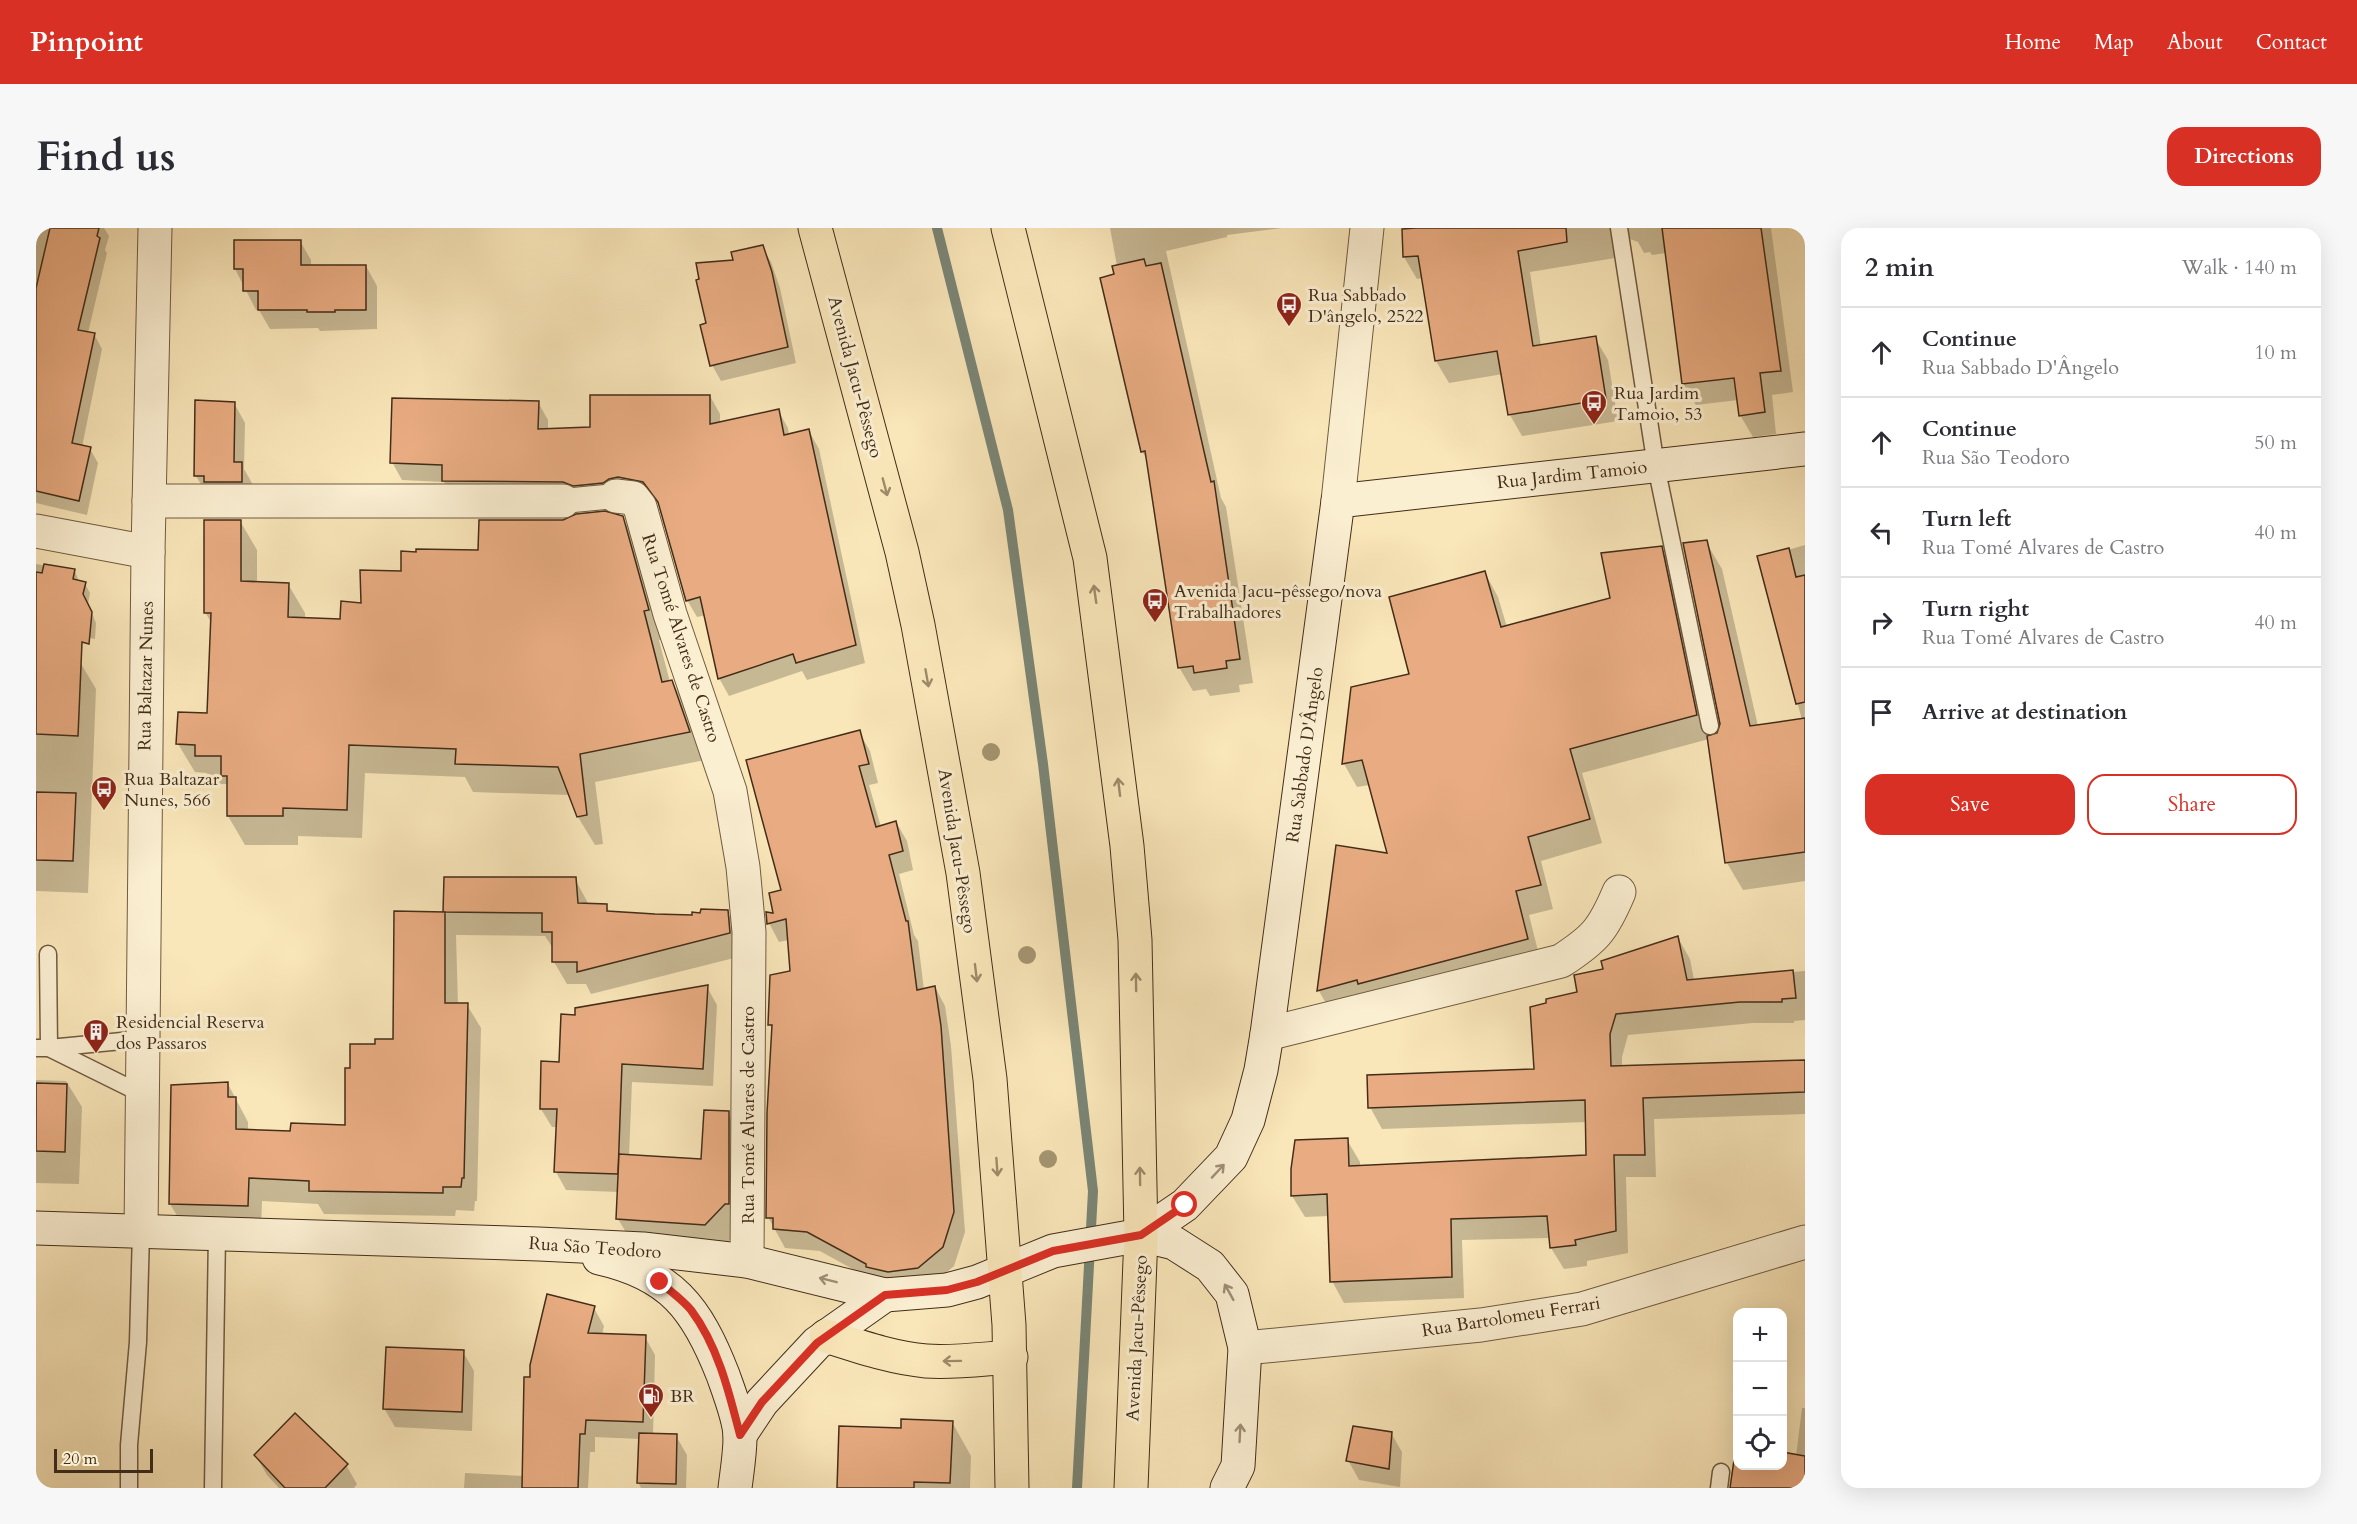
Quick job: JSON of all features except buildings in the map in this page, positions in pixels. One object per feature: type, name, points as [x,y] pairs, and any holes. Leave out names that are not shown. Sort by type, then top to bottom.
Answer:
[{"type":"highway","name":"Avenida Jacu-Pêssego","points":[[815,228],[902,552],[961,862],[990,1079],[1011,1357],[1012,1488]]},
{"type":"highway","name":"Avenida Jacu-Pêssego","points":[[1008,228],[1088,548],[1100,625],[1127,846],[1135,940],[1127,1237],[1131,1488]]},
{"type":"highway","points":[[826,1336],[891,1356],[924,1361],[951,1362],[1011,1357]]},
{"type":"street","name":"Rua Baltazar Nunes","points":[[141,1232],[148,552],[155,228]]},
{"type":"street","name":"Rua Sabbado D'Ângelo","points":[[1127,1237],[1185,1205],[1231,1157],[1248,1120],[1261,1070],[1338,501],[1367,228]]},
{"type":"street","name":"Rua Jardim Tamoio","points":[[1338,501],[1805,449]]},
{"type":"street","name":"Rua Tomé Alvares de Castro","points":[[149,501],[563,501],[616,496],[633,498],[640,507],[670,614],[730,791],[743,867],[749,932],[747,1261]]},
{"type":"street","points":[[36,531],[148,552]]},
{"type":"street","points":[[1267,1034],[1561,961],[1588,943],[1606,922],[1619,892]]},
{"type":"street","name":"Rua São Teodoro","points":[[36,1228],[643,1249],[747,1261],[885,1295],[947,1290],[1005,1271],[1053,1251],[1127,1237]]},
{"type":"street","points":[[1127,1237],[1174,1243],[1210,1266],[1232,1294],[1245,1348],[1237,1481]]},
{"type":"street","name":"Rua Bartolomeu Ferrari","points":[[1245,1348],[1481,1325],[1582,1310],[1805,1242]]},
{"type":"street","points":[[539,1244],[624,1263],[660,1282],[690,1309],[710,1340],[728,1388],[740,1435],[735,1488]]},
{"type":"street","points":[[740,1435],[762,1402],[826,1336],[885,1295]]},
{"type":"lane","points":[[1619,228],[1656,465],[1710,726]]},
{"type":"lane","points":[[43,1048],[48,954]]},
{"type":"lane","points":[[43,1048],[143,1039]]},
{"type":"lane","points":[[43,1048],[142,1094]]},
{"type":"lane","points":[[129,1488],[129,1445],[138,1342],[141,1232]]},
{"type":"lane","points":[[213,1488],[217,1234]]},
{"type":"waterway","points":[[937,228],[1008,510],[1043,764],[1093,1191],[1077,1488]]},
{"type":"place","name":"Rua Sabbado D'ângelo, 2522","points":[[1289,328]]},
{"type":"place","name":"Rua Jardim Tamoio, 53","points":[[1594,426]]},
{"type":"place","name":"Avenida Jacu-pêssego/nova Trabalhadores","points":[[1155,624]]},
{"type":"place","name":"Rua Baltazar Nunes, 566","points":[[104,812]]},
{"type":"place","name":"Residencial Reserva dos Passaros","points":[[96,1055]]},
{"type":"place","name":"BR","points":[[651,1419]]},
{"type":"route","points":[[660,1282],[690,1309],[710,1340],[728,1388],[740,1435],[762,1402],[817,1343],[885,1295],[947,1290],[977,1282],[1053,1251],[1141,1235],[1185,1205]]}]
